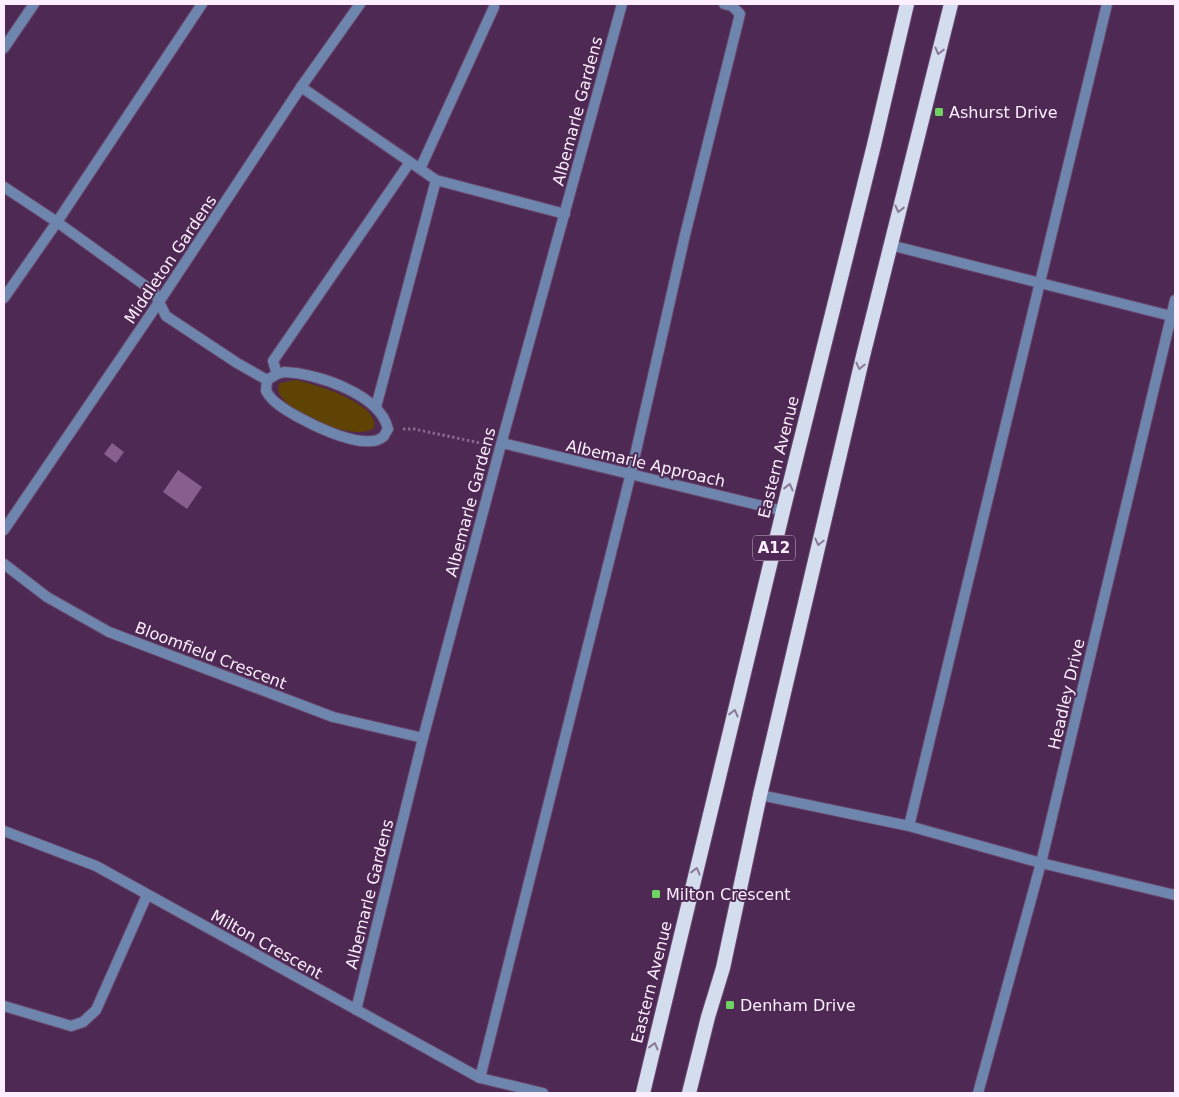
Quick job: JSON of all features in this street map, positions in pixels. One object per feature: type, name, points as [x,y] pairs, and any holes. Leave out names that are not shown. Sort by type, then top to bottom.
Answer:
[{"type":"highway","name":"Eastern Avenue","points":[[642,1093],[907,4]]},
{"type":"highway","name":"A12","points":[[689,1093],[708,1017],[723,968],[760,795],[890,245],[951,4]]},
{"type":"street","points":[[4,48],[34,4]]},
{"type":"street","points":[[4,298],[57,222],[202,4]]},
{"type":"street","name":"Middleton Gardens","points":[[4,530],[301,88],[360,4]]},
{"type":"street","name":"Albemarle Gardens","points":[[356,1010],[423,738],[622,4]]},
{"type":"street","points":[[480,1078],[631,473],[685,235],[740,14],[732,6],[724,4]]},
{"type":"street","points":[[909,826],[1107,4]]},
{"type":"street","points":[[420,169],[494,7]]},
{"type":"street","points":[[301,88],[436,180],[564,214]]},
{"type":"street","points":[[277,374],[273,361],[410,162]]},
{"type":"street","points":[[376,408],[436,180]]},
{"type":"street","points":[[4,187],[57,222],[154,292],[166,316],[237,363],[267,380]]},
{"type":"street","points":[[890,245],[1173,316]]},
{"type":"street","name":"Headley Drive","points":[[978,1093],[1041,862],[1173,316],[1175,300]]},
{"type":"street","points":[[294,372],[333,383],[356,394],[376,408],[386,421],[388,429],[383,437],[374,441],[361,441],[341,437],[316,427],[278,405],[266,390],[267,380],[277,374],[294,372]]},
{"type":"street","name":"Albemarle Approach","points":[[501,445],[631,473],[783,511]]},
{"type":"street","name":"Bloomfield Crescent","points":[[4,564],[47,597],[109,632],[333,717],[423,738]]},
{"type":"street","points":[[760,795],[909,826],[1041,862],[1175,895]]},
{"type":"street","name":"Milton Crescent","points":[[4,832],[96,866],[480,1078],[542,1093]]},
{"type":"street","points":[[4,1006],[71,1026],[84,1022],[96,1010],[147,895]]},
{"type":"path","points":[[388,429],[414,429],[501,445]]},
{"type":"shaded area","points":[[295,380],[330,390],[357,403],[373,419],[374,428],[364,432],[349,431],[331,427],[297,411],[285,401],[279,392],[280,383]]},
{"type":"building","points":[[112,443],[124,452],[116,463],[104,454]]},
{"type":"building","points":[[178,470],[202,487],[187,509],[163,492]]},
{"type":"place","name":"Ashurst Drive","points":[[939,112]]},
{"type":"place","name":"Milton Crescent","points":[[656,894]]},
{"type":"place","name":"Denham Drive","points":[[730,1005]]}]
